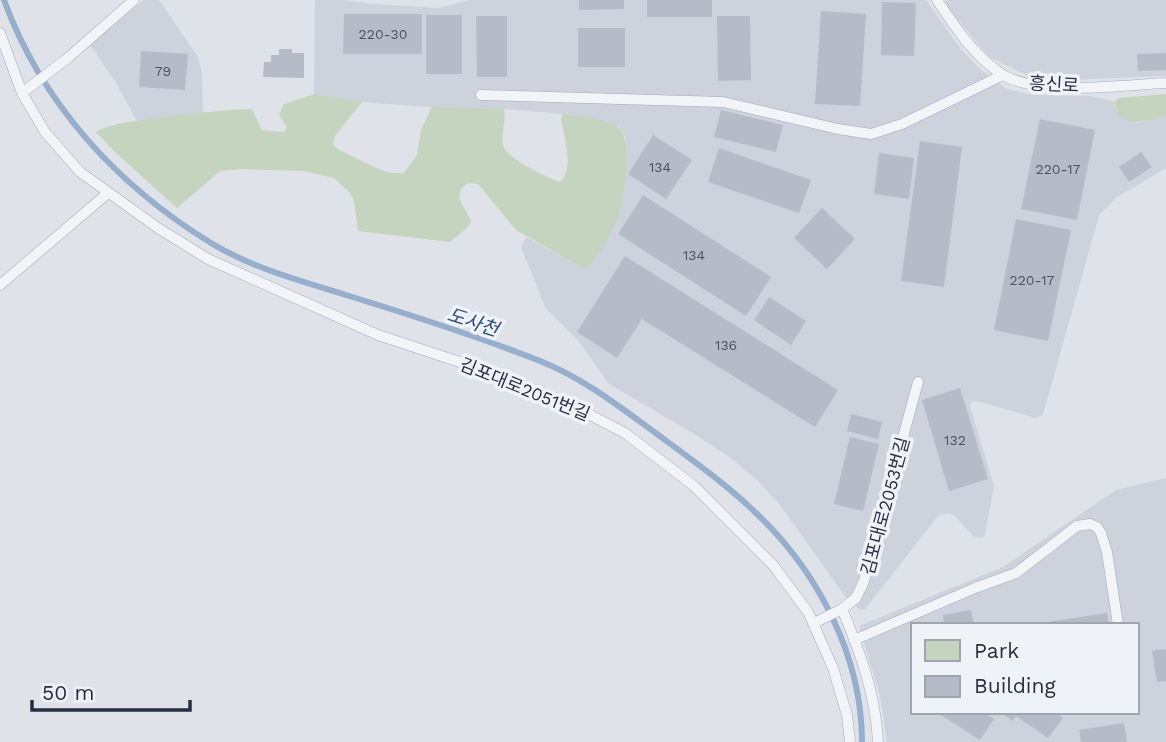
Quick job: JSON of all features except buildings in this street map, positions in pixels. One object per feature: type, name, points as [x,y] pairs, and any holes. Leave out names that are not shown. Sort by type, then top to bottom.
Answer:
[{"type":"lane","points":[[22,93],[50,73],[134,0]]},
{"type":"lane","name":"흥신로","points":[[937,0],[973,49],[1003,75],[1016,81],[1060,87],[1166,83]]},
{"type":"lane","name":"김포대로2051번길","points":[[0,33],[22,93],[45,132],[80,172],[208,259],[378,335],[490,372],[561,400],[625,433],[694,486],[773,565],[817,621],[842,695],[850,742]]},
{"type":"lane","points":[[481,95],[723,102],[871,134],[882,133],[1003,75]]},
{"type":"lane","points":[[0,285],[108,193]]},
{"type":"lane","name":"김포대로2053번길","points":[[838,610],[856,598],[864,581],[918,382]]},
{"type":"lane","points":[[854,640],[1016,573],[1083,524],[1097,527],[1105,541],[1118,623]]},
{"type":"lane","points":[[817,621],[838,610],[854,640],[872,696],[878,742]]},
{"type":"shaded area","points":[[144,0],[159,0],[198,57],[202,73],[203,113],[137,121],[116,83],[90,45]]},
{"type":"shaded area","points":[[315,0],[438,8],[470,0],[926,0],[960,48],[979,68],[1006,89],[1033,95],[1101,98],[1114,102],[1114,106],[1137,123],[1166,116],[1166,168],[1116,198],[1099,215],[1043,415],[1036,418],[977,401],[971,402],[994,486],[985,535],[982,538],[973,536],[949,513],[938,516],[865,609],[860,610],[847,599],[780,505],[757,480],[696,435],[609,384],[577,339],[546,309],[521,247],[526,237],[584,269],[626,139],[619,127],[563,114],[362,102],[314,94]]},
{"type":"shaded area","points":[[948,0],[1166,0],[1166,76],[1066,80],[1026,75],[989,57],[944,3]]},
{"type":"shaded area","points":[[1166,478],[1166,742],[887,742],[880,696],[859,626],[1003,567],[1116,490]]},
{"type":"green space","points":[[314,94],[362,102],[335,136],[333,144],[337,149],[391,173],[404,173],[417,155],[421,130],[432,107],[504,109],[502,139],[507,152],[530,168],[560,182],[568,161],[561,118],[563,114],[608,122],[620,129],[626,146],[624,187],[617,219],[599,253],[584,269],[516,230],[478,184],[468,183],[461,189],[459,198],[471,221],[468,227],[450,242],[358,231],[354,201],[350,193],[334,178],[303,171],[220,171],[177,208],[96,132],[145,119],[252,109],[262,130],[284,132],[287,127],[279,115],[284,104]]},
{"type":"green space","points":[[1166,94],[1166,116],[1142,121],[1135,122],[1122,117],[1114,102],[1119,98]]},
{"type":"waterway","name":"도사천","points":[[4,0],[39,74],[87,139],[145,196],[211,243],[260,267],[468,334],[556,368],[615,404],[733,492],[778,536],[799,562],[832,617],[854,678],[862,742]]}]
